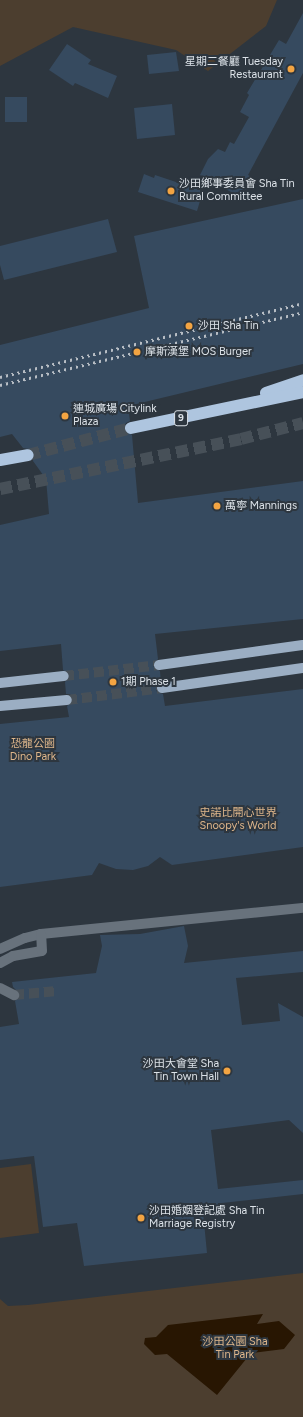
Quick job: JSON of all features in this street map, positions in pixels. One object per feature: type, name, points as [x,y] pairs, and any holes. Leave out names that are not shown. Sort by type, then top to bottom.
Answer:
[{"type":"highway","points":[[230,406],[303,380]]},
{"type":"highway","name":"9","points":[[131,428],[230,406],[303,392]]},
{"type":"highway","points":[[0,460],[28,455]]},
{"type":"main road","points":[[159,664],[303,645]]},
{"type":"main road","points":[[162,688],[303,668]]},
{"type":"main road","points":[[0,683],[64,676]]},
{"type":"main road","points":[[0,706],[67,700]]},
{"type":"street","points":[[0,949],[25,938],[41,934],[303,908]]},
{"type":"street","points":[[0,963],[13,956],[42,951],[41,934]]},
{"type":"street","points":[[0,988],[14,995]]},
{"type":"green space","points":[[0,0],[277,0],[266,26],[208,71],[176,50],[73,27],[0,66]]},
{"type":"green space","points":[[31,1164],[39,1233],[0,1238],[0,1168]]},
{"type":"green space","name":"沙田公園 Sha Tin Park","points":[[303,1273],[303,1417],[0,1417],[0,1299],[8,1306],[28,1305]]},
{"type":"shaded area","points":[[263,1314],[257,1324],[279,1321],[295,1335],[284,1349],[251,1353],[217,1395],[167,1354],[155,1355],[144,1344],[145,1338],[156,1337],[168,1325]]},
{"type":"building","points":[[303,13],[303,73],[248,175],[252,177],[249,182],[251,183],[242,198],[200,175],[208,159],[218,149],[225,152],[230,142],[234,144],[249,117],[240,112],[249,95],[247,93],[279,40],[286,44]]},
{"type":"building","points":[[67,44],[91,60],[88,64],[117,76],[108,98],[75,83],[73,86],[49,70]]},
{"type":"building","points":[[176,52],[179,71],[149,74],[147,55]]},
{"type":"building","points":[[5,97],[27,97],[27,122],[5,122]]},
{"type":"building","points":[[172,104],[175,135],[137,139],[134,108]]},
{"type":"building","name":"沙田鄉事委員會 Sha Tin Rural Committee","points":[[144,174],[154,178],[155,175],[203,191],[197,211],[138,192]]},
{"type":"building","name":"1期 Phase 1","points":[[303,199],[303,364],[128,406],[130,421],[126,423],[124,429],[132,435],[138,503],[303,481],[303,619],[155,634],[158,659],[153,666],[160,671],[161,682],[156,689],[157,692],[163,694],[165,706],[303,689],[303,847],[172,865],[160,857],[148,866],[133,870],[116,869],[99,863],[92,875],[0,887],[0,724],[69,717],[67,706],[73,700],[70,694],[66,694],[65,682],[70,675],[63,670],[61,644],[0,651],[0,525],[49,514],[46,479],[33,461],[34,450],[23,448],[12,434],[0,437],[0,345],[149,308],[134,236]]},
{"type":"building","points":[[108,219],[117,252],[4,280],[0,265],[0,246]]},
{"type":"building","points":[[184,926],[188,946],[184,963],[303,951],[303,972],[236,978],[242,1025],[280,1021],[278,1003],[303,1017],[303,1133],[289,1120],[211,1130],[218,1189],[303,1180],[303,1194],[222,1203],[222,1210],[203,1212],[207,1253],[84,1266],[77,1223],[43,1227],[34,1156],[0,1160],[0,1027],[19,1024],[15,1001],[20,994],[13,987],[12,982],[96,973],[102,946],[100,935],[140,934]]},
{"type":"tunnel","points":[[0,489],[241,439],[303,423]]},
{"type":"tunnel","points":[[28,455],[131,428]]},
{"type":"tunnel","points":[[64,676],[159,665]]},
{"type":"tunnel","points":[[67,700],[162,688]]},
{"type":"tunnel","points":[[14,995],[57,991]]},
{"type":"railway","points":[[0,377],[303,303]]},
{"type":"railway","points":[[0,385],[303,312]]},
{"type":"place","name":"星期二餐廳 Tuesday Restaurant","points":[[291,69]]},
{"type":"place","name":"沙田鄉事委員會 Sha Tin Rural Committee","points":[[171,191]]},
{"type":"place","name":"沙田 Sha Tin","points":[[189,326]]},
{"type":"place","name":"摩斯漢堡 MOS Burger","points":[[137,352]]},
{"type":"place","name":"連城廣場 Citylink Plaza","points":[[65,416]]},
{"type":"place","name":"萬寧 Mannings","points":[[217,506]]},
{"type":"place","name":"1期 Phase 1","points":[[113,682]]},
{"type":"place","name":"沙田大會堂 Sha Tin Town Hall","points":[[227,1071]]},
{"type":"place","name":"沙田婚姻登記處 Sha Tin Marriage Registry","points":[[141,1218]]},
{"type":"park label","name":"恐龍公園 Dino Park","points":[[33,751]]},
{"type":"park label","name":"史諾比開心世界 Snoopy's World","points":[[238,820]]}]
